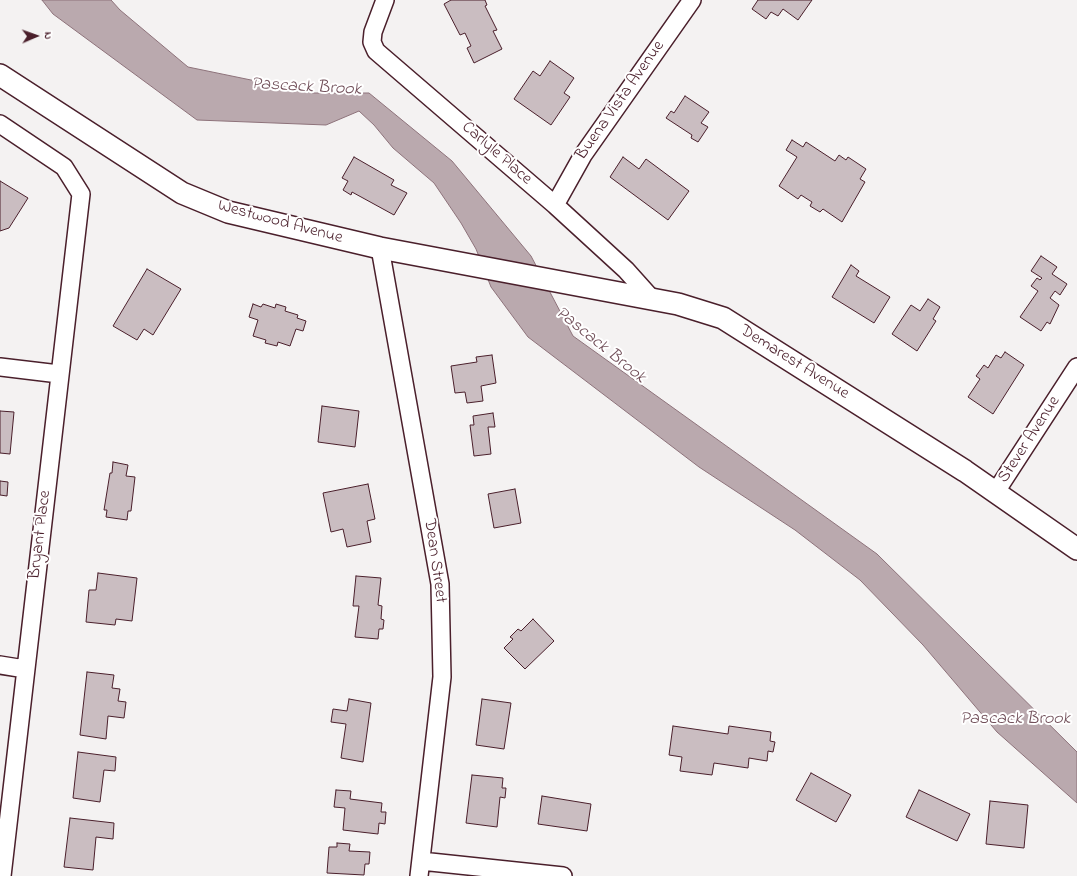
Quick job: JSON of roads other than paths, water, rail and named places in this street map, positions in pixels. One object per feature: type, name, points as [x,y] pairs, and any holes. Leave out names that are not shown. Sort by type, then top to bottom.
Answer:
[{"type":"street","name":"Carlyle Place","points":[[385,0],[373,32],[372,42],[376,51],[556,205],[626,270],[652,299]]},
{"type":"street","name":"Buena Vista Avenue","points":[[556,205],[583,155],[692,0]]},
{"type":"street","name":"Westwood Avenue","points":[[0,75],[182,192],[228,212],[380,248],[475,265]]},
{"type":"street","name":"Bryant Place","points":[[0,124],[64,167],[81,194],[2,876]]},
{"type":"street","name":"Dean Street","points":[[380,248],[440,584],[442,677],[420,869]]},
{"type":"street","name":"Demarest Avenue","points":[[475,265],[678,304],[723,318],[965,471],[1077,549]]},
{"type":"street","points":[[0,367],[59,374]]},
{"type":"street","name":"Stever Avenue","points":[[995,493],[1077,367]]},
{"type":"street","points":[[0,665],[25,669]]},
{"type":"street","points":[[420,869],[563,876]]},
{"type":"water","name":"Pascack Brook","points":[[42,0],[111,0],[120,10],[188,67],[314,93],[369,93],[452,161],[531,256],[573,336],[877,554],[1077,752],[1077,803],[997,732],[923,645],[860,580],[795,530],[699,467],[528,337],[491,287],[476,249],[461,223],[434,183],[393,148],[374,125],[359,111],[326,125],[197,120],[53,14]]}]
